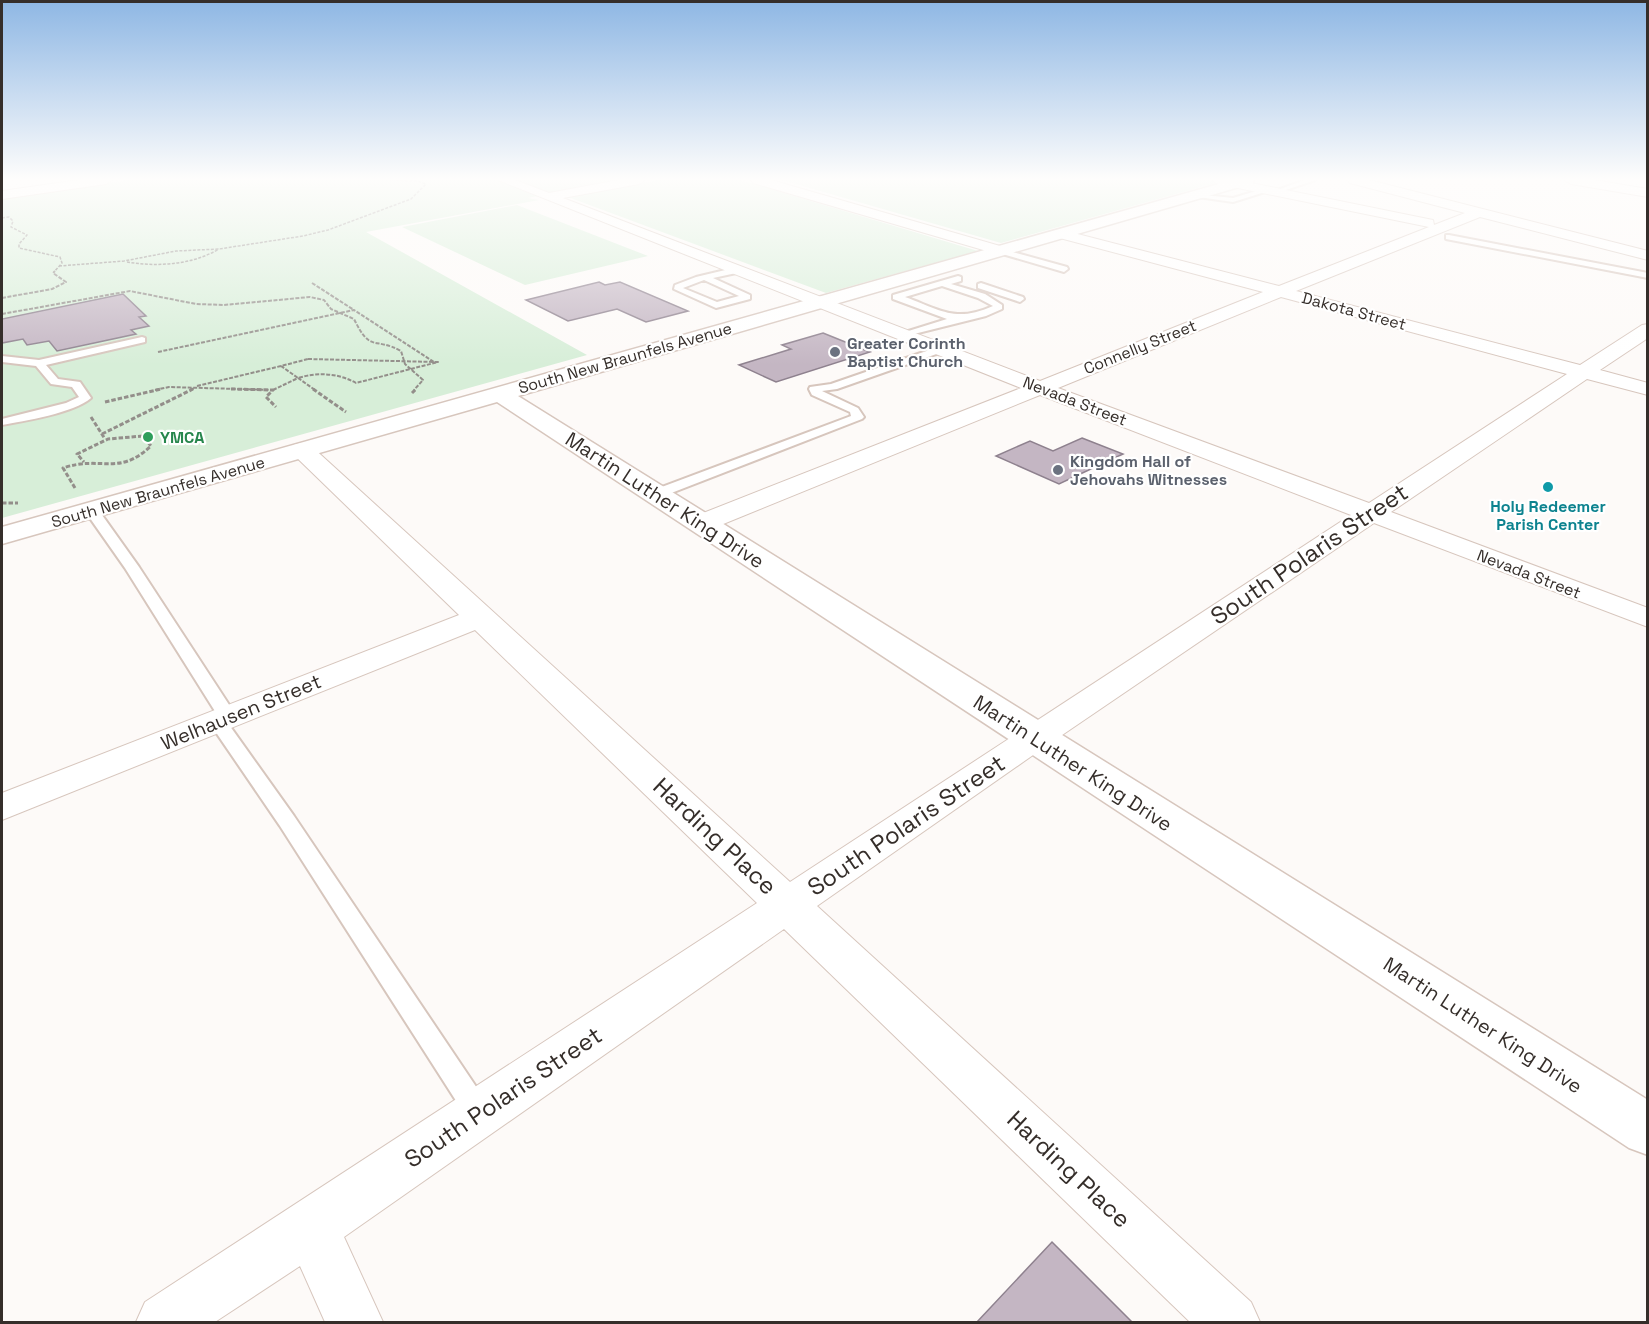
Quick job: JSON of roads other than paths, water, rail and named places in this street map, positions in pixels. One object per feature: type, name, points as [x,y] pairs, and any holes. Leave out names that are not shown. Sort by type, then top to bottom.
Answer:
[{"type":"main road","name":"South New Braunfels Avenue","points":[[2,536],[820,302],[937,277],[1002,251],[1034,242]]},
{"type":"main road","name":"Martin Luther King Drive","points":[[500,394],[1647,1130]]},
{"type":"street","name":"Nevada Street","points":[[665,242],[1040,388],[1647,618]]},
{"type":"street","points":[[970,242],[1002,251]]},
{"type":"street","name":"Dakota Street","points":[[1091,242],[1647,389]]},
{"type":"street","name":"Connelly Street","points":[[702,523],[1404,242]]},
{"type":"street","points":[[1593,242],[1647,256]]},
{"type":"street","name":"South Polaris Street","points":[[165,1323],[479,1114],[1369,513],[1647,329]]},
{"type":"street","name":"Harding Place","points":[[302,450],[1232,1323]]},
{"type":"street","name":"Welhausen Street","points":[[2,807],[481,617]]},
{"type":"street","points":[[311,1227],[354,1323]]},
{"type":"lane","points":[[1474,242],[1645,275]]},
{"type":"lane","points":[[1002,251],[1064,269]]},
{"type":"lane","points":[[706,278],[747,297],[716,305],[678,289],[683,284],[706,278],[738,270]]},
{"type":"lane","points":[[937,277],[958,279]]},
{"type":"lane","points":[[905,335],[956,319],[983,314],[999,307],[997,303],[937,277]]},
{"type":"lane","points":[[956,319],[896,297],[937,277],[958,279],[1020,299]]},
{"type":"lane","points":[[2,359],[39,363],[142,340]]},
{"type":"lane","points":[[656,494],[858,417],[854,410],[816,393],[814,389],[833,387],[935,347]]},
{"type":"lane","points":[[2,422],[70,405],[85,398],[76,384],[55,382],[39,363]]},
{"type":"lane","points":[[92,511],[132,567],[287,821],[479,1114]]},
{"type":"place","name":"Greater Corinth Baptist Church","points":[[835,352]]},
{"type":"place","name":"YMCA","points":[[148,437]]},
{"type":"place","name":"Kingdom Hall of Jehovahs Witnesses","points":[[1058,470]]},
{"type":"place","name":"Holy Redeemer Parish Center","points":[[1548,487]]}]
